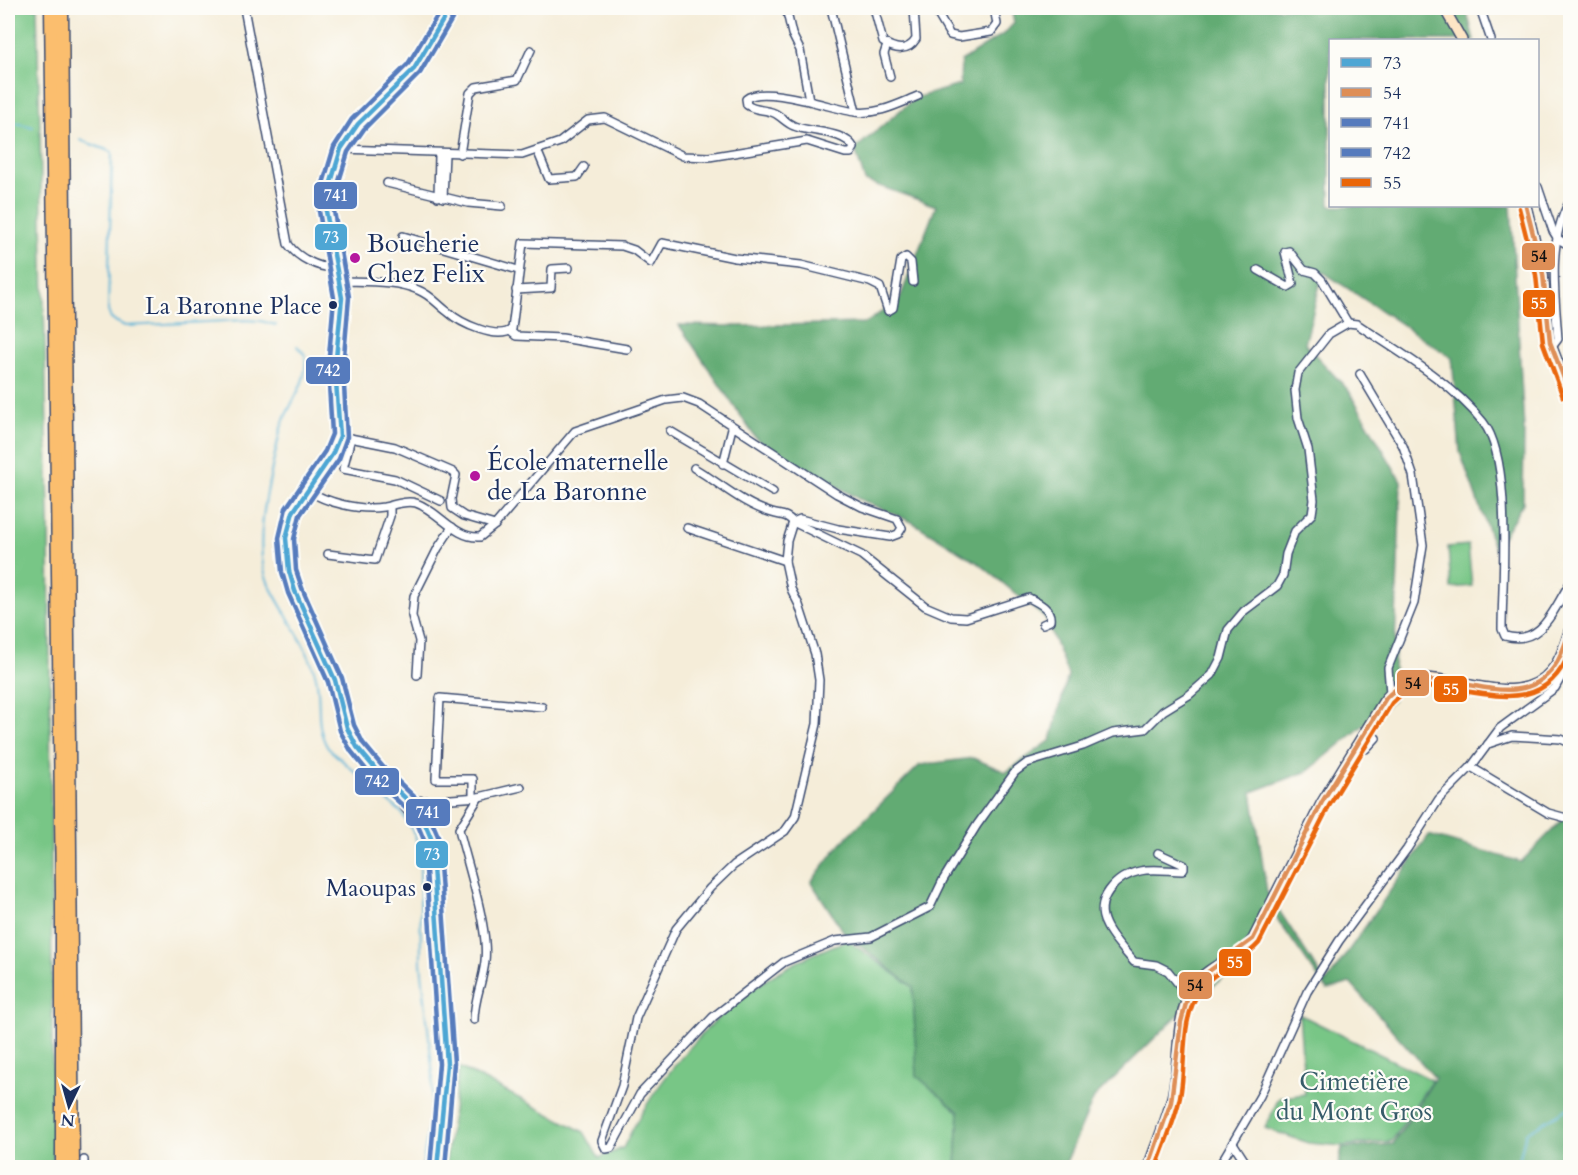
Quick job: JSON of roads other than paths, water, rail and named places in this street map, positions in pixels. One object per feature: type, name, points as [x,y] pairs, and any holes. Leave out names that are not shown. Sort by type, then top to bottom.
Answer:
[{"type":"highway","points":[[51,8],[62,893],[62,1167]]},
{"type":"highway","points":[[62,8],[73,1167]]},
{"type":"main road","points":[[437,1167],[443,1126],[447,1064],[431,838],[428,825],[419,811],[401,797],[357,747],[347,728],[335,680],[304,615],[290,572],[286,538],[289,524],[307,490],[332,454],[340,436],[340,411],[335,368],[343,308],[326,211],[329,189],[341,149],[358,124],[414,69],[450,8]]},
{"type":"main road","points":[[1444,8],[1461,39]]},
{"type":"main road","points":[[1526,207],[1543,274],[1552,347],[1570,394]]},
{"type":"main road","points":[[1148,1167],[1173,1091],[1188,996],[1203,975],[1239,953],[1253,939],[1314,817],[1355,746],[1390,693],[1407,682],[1417,679],[1485,689],[1535,683],[1553,670],[1570,629]]},
{"type":"main road","points":[[419,811],[432,859]]},
{"type":"street","points":[[244,8],[288,244],[297,254],[322,267],[336,267]]},
{"type":"street","points":[[786,8],[792,34],[800,50],[809,100]]},
{"type":"street","points":[[831,8],[855,112]]},
{"type":"street","points":[[874,8],[882,39],[887,45],[899,49],[913,44],[917,33],[914,8]]},
{"type":"street","points":[[934,8],[950,35],[960,37],[992,32],[997,24],[994,8]]},
{"type":"street","points":[[1480,8],[1491,39]]},
{"type":"street","points":[[887,45],[884,54],[890,77]]},
{"type":"street","points":[[460,154],[465,111],[472,89],[517,80],[531,50]]},
{"type":"street","points":[[341,149],[522,155],[560,142],[588,120],[605,118],[683,156],[709,157],[807,141],[851,153],[854,148],[851,143],[792,126],[773,113],[753,109],[747,105],[746,99],[751,94],[764,94],[809,100],[855,112],[884,110],[918,96]]},
{"type":"street","points":[[537,150],[549,179],[577,177],[584,167]]},
{"type":"street","points":[[440,197],[442,154]]},
{"type":"street","points":[[387,183],[440,197],[502,206]]},
{"type":"street","points":[[1539,190],[1558,239],[1570,246]]},
{"type":"street","points":[[1552,347],[1558,339],[1554,306],[1558,239],[1564,212],[1570,201]]},
{"type":"street","points":[[403,236],[518,270]]},
{"type":"street","points":[[510,331],[522,243],[622,246],[634,250],[651,263],[662,243],[735,258],[801,265],[870,282],[880,287],[888,310],[893,308],[901,260],[906,257],[911,262],[913,282]]},
{"type":"street","points":[[1258,270],[1288,287],[1293,284],[1285,252],[1289,251],[1304,270],[1315,273],[1322,280],[1348,323]]},
{"type":"street","points":[[516,290],[551,288],[552,269],[569,268]]},
{"type":"street","points":[[339,281],[398,285],[417,289],[433,298],[448,314],[464,322],[500,333],[510,331]]},
{"type":"street","points":[[307,490],[331,501],[375,508],[412,502],[464,535],[473,537],[486,533],[495,525],[575,431],[587,425],[666,400],[683,398],[699,404],[732,428],[837,494],[862,507],[897,519],[902,528],[898,534],[890,537],[838,530],[800,519],[793,522],[787,541],[785,561],[791,590],[799,605],[815,654],[819,680],[817,724],[795,817],[785,831],[734,865],[710,888],[676,929],[636,1018],[622,1086],[602,1140],[603,1147],[610,1148],[640,1094],[713,1017],[784,962],[835,941],[872,937],[930,907],[943,880],[977,825],[1015,772],[1027,763],[1074,749],[1113,733],[1145,729],[1163,711],[1189,695],[1212,675],[1221,658],[1228,630],[1244,611],[1277,586],[1283,575],[1286,554],[1295,531],[1312,514],[1314,500],[1308,449],[1298,418],[1294,390],[1298,373],[1329,334],[1348,323],[1357,324],[1451,389],[1484,424],[1497,456],[1501,484],[1505,554],[1502,629],[1505,636],[1519,640],[1534,636],[1570,583]]},
{"type":"street","points":[[510,331],[516,336],[561,338],[627,349]]},
{"type":"street","points":[[1360,374],[1403,446],[1413,475],[1423,545],[1414,603],[1388,668],[1390,693]]},
{"type":"street","points":[[723,464],[732,428]]},
{"type":"street","points":[[670,431],[773,492]]},
{"type":"street","points":[[340,436],[395,447],[453,472],[456,475],[451,498],[452,508],[464,516],[495,525]]},
{"type":"street","points":[[351,438],[344,469],[395,480],[441,501]]},
{"type":"street","points":[[694,468],[725,491],[772,513],[786,515],[793,522],[861,555],[925,606],[951,617],[966,618],[1029,598],[1048,610],[1051,616],[1050,621],[1043,624]]},
{"type":"street","points":[[328,554],[375,560],[390,516],[390,506]]},
{"type":"street","points":[[417,675],[419,642],[412,616],[414,596],[438,548],[453,527]]},
{"type":"street","points":[[687,528],[785,561]]},
{"type":"street","points":[[1218,1167],[1260,1096],[1307,992],[1339,941],[1407,849],[1439,799],[1471,767],[1500,728],[1555,688],[1570,661]]},
{"type":"street","points":[[474,1020],[474,1006],[485,961],[485,939],[459,829],[476,797],[473,779],[436,779],[440,698],[542,707]]},
{"type":"street","points":[[1488,744],[1512,736],[1562,739],[1570,743]]},
{"type":"street","points":[[1355,746],[1366,749],[1376,738]]},
{"type":"street","points":[[1471,767],[1548,813],[1570,819]]},
{"type":"street","points":[[419,811],[441,800],[476,797],[521,787]]},
{"type":"street","points":[[401,797],[419,811]]},
{"type":"street","points":[[419,811],[430,808],[441,800]]},
{"type":"street","points":[[428,825],[430,808]]},
{"type":"street","points":[[1158,853],[1184,865],[1182,872],[1140,871],[1117,882],[1107,892],[1102,906],[1104,923],[1134,962],[1156,965],[1168,971],[1188,996]]},
{"type":"street","points":[[1233,1143],[1244,1160],[1244,1167]]},
{"type":"waterway","points":[[8,121],[33,127]]},
{"type":"waterway","points":[[80,140],[112,152],[108,311],[111,319],[125,326],[245,320],[276,325]]},
{"type":"waterway","points":[[297,346],[305,355],[306,366],[304,377],[282,425],[264,511],[261,551],[269,584],[300,639],[315,673],[319,721],[323,739],[328,748],[402,813],[415,835],[420,854],[421,963],[433,1075],[431,1113],[422,1168]]},
{"type":"waterway","points":[[1517,1168],[1526,1133],[1570,1107]]},
{"type":"place","name":"Boucherie Chez Felix","points":[[355,258]]},
{"type":"place","name":"La Baronne Place","points":[[333,305]]},
{"type":"place","name":"École maternelle de La Baronne","points":[[475,476]]},
{"type":"place","name":"Maoupas","points":[[427,887]]},
{"type":"park label","name":"Cimetière du Mont Gros","points":[[1354,1096]]}]
